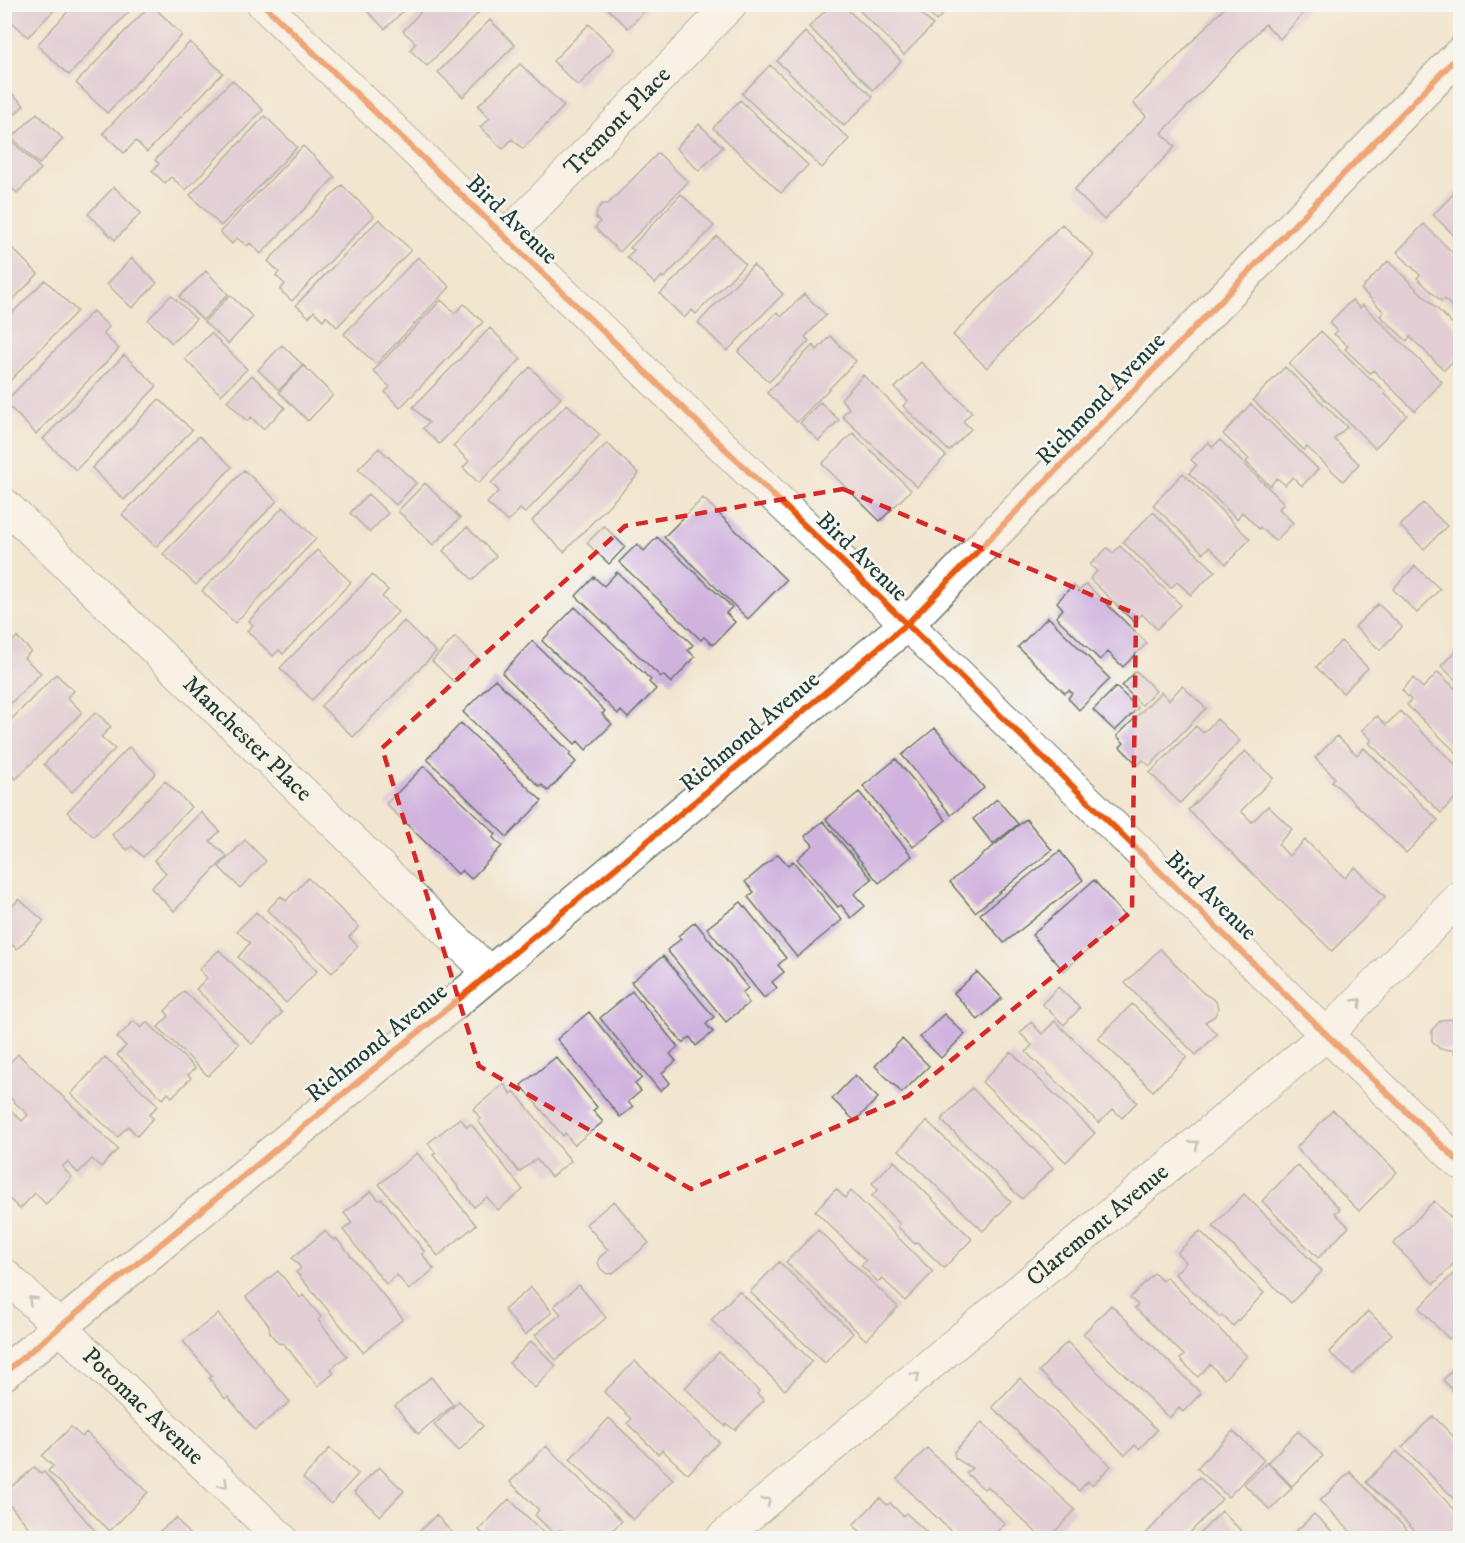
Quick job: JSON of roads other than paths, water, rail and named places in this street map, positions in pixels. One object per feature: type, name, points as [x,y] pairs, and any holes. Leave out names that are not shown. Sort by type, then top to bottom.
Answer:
[{"type":"street","name":"Bird Avenue","points":[[263,4],[907,624],[1326,1035],[1461,1163]]},
{"type":"street","name":"Tremont Place","points":[[505,238],[731,4]]},
{"type":"street","name":"Richmond Avenue","points":[[4,1373],[490,973],[907,624],[1461,54]]},
{"type":"street","name":"Manchester Place","points":[[4,504],[490,973]]},
{"type":"street","name":"Claremont Avenue","points":[[722,1539],[1326,1035],[1461,897]]},
{"type":"street","name":"Potomac Avenue","points":[[4,1274],[281,1539]]}]
